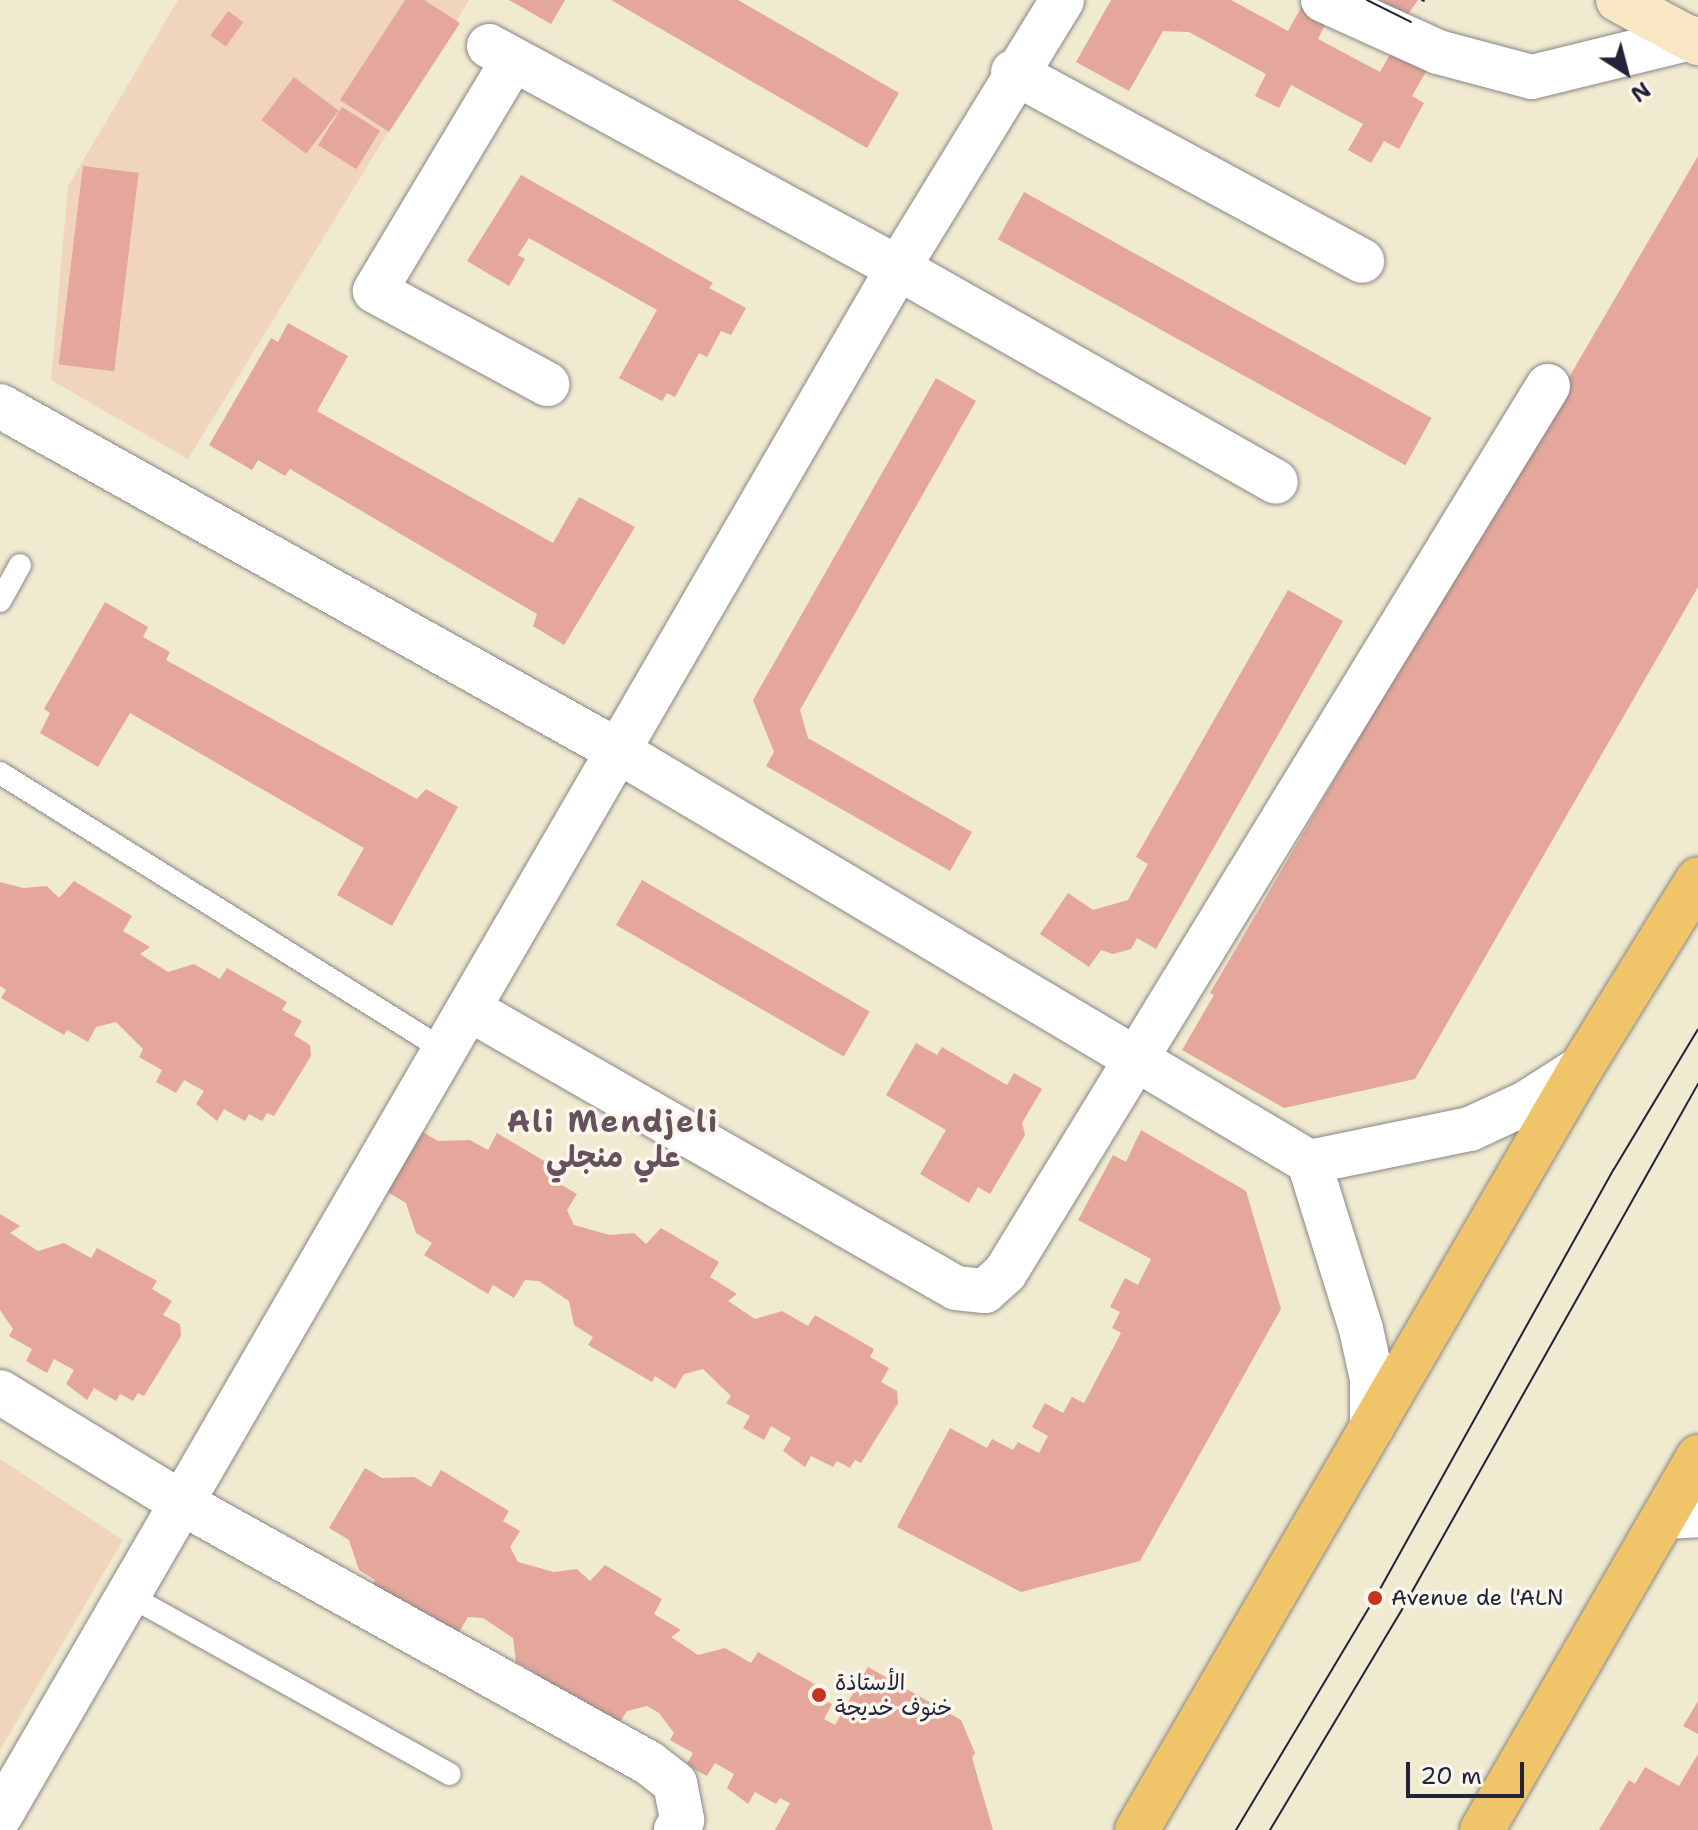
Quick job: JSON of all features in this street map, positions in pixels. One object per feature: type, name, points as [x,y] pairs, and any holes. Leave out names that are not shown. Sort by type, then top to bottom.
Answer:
[{"type":"main road","points":[[1618,0],[1694,40]]},
{"type":"main road","points":[[1137,1830],[1581,1068],[1698,879]]},
{"type":"main road","points":[[1482,1830],[1681,1516],[1698,1457]]},
{"type":"street","points":[[0,1816],[898,268],[1013,72],[1062,0]]},
{"type":"street","points":[[1323,0],[1438,52],[1532,77],[1694,40]]},
{"type":"street","points":[[547,384],[375,291],[501,53],[898,268],[1276,482]]},
{"type":"street","points":[[1013,72],[1362,261]]},
{"type":"street","points":[[469,1009],[956,1288],[985,1291],[1005,1273],[1140,1057],[1548,386]]},
{"type":"street","points":[[0,406],[618,751],[1140,1057],[1309,1162],[1361,1329],[1372,1379],[1372,1427]]},
{"type":"street","points":[[1309,1162],[1470,1129],[1526,1103],[1581,1068]]},
{"type":"street","points":[[0,1392],[182,1503],[649,1763],[675,1783],[682,1820],[676,1830]]},
{"type":"lane","points":[[0,601],[20,565]]},
{"type":"lane","points":[[0,773],[444,1050]]},
{"type":"lane","points":[[128,1595],[450,1774]]},
{"type":"shaded area","points":[[178,0],[469,0],[188,459],[51,380],[68,186]]},
{"type":"shaded area","points":[[0,1459],[123,1540],[0,1750]]},
{"type":"building","points":[[405,0],[424,0],[460,23],[389,132],[340,100]]},
{"type":"building","points":[[509,0],[565,0],[551,24]]},
{"type":"building","points":[[611,0],[738,0],[899,93],[867,148]]},
{"type":"building","points":[[1111,0],[1231,0],[1288,31],[1304,2],[1330,15],[1318,39],[1380,72],[1393,49],[1428,68],[1412,96],[1424,103],[1399,149],[1384,141],[1371,163],[1348,150],[1363,124],[1291,85],[1279,108],[1255,96],[1266,74],[1189,32],[1163,31],[1129,91],[1076,62]]},
{"type":"building","points":[[1380,0],[1418,0],[1406,17]]},
{"type":"building","points":[[228,11],[243,22],[226,46],[210,35]]},
{"type":"building","points":[[294,77],[339,111],[306,154],[262,120]]},
{"type":"building","points":[[342,107],[380,131],[356,169],[318,145]]},
{"type":"building","points":[[1698,156],[1698,587],[1415,1079],[1284,1108],[1182,1050],[1214,995],[1210,993]]},
{"type":"building","points":[[83,166],[139,173],[114,371],[59,365]]},
{"type":"building","points":[[521,175],[713,283],[709,288],[746,308],[731,335],[721,331],[707,357],[699,353],[675,397],[667,393],[662,401],[619,378],[657,310],[529,238],[518,255],[525,259],[509,286],[467,261]]},
{"type":"building","points":[[1024,192],[1432,418],[1405,465],[998,239]]},
{"type":"building","points":[[288,323],[348,356],[317,411],[553,543],[579,497],[635,527],[564,645],[533,626],[537,614],[290,469],[285,476],[258,460],[252,470],[209,445],[271,338],[278,342]]},
{"type":"building","points":[[936,378],[976,401],[800,710],[808,738],[972,832],[950,871],[766,766],[774,752],[753,700]]},
{"type":"building","points":[[1288,590],[1343,621],[1156,949],[1137,938],[1131,949],[1113,954],[1101,950],[1089,967],[1040,934],[1068,893],[1093,910],[1128,900],[1148,864],[1136,857]]},
{"type":"building","points":[[105,602],[148,627],[143,637],[170,652],[166,660],[417,799],[426,789],[458,807],[392,926],[337,895],[364,848],[130,713],[98,767],[40,733],[50,713],[44,709]]},
{"type":"building","points":[[642,880],[870,1011],[844,1057],[616,925]]},
{"type":"building","points":[[74,881],[132,916],[123,931],[150,947],[140,954],[168,972],[194,964],[220,979],[227,968],[287,1002],[282,1010],[302,1021],[294,1035],[310,1045],[311,1056],[274,1116],[267,1113],[262,1121],[249,1114],[245,1121],[224,1109],[217,1121],[196,1104],[204,1091],[184,1080],[176,1093],[156,1082],[162,1070],[139,1057],[143,1049],[116,1022],[96,1027],[88,1042],[67,1030],[64,1035],[1,998],[6,990],[0,986],[0,882],[23,888],[47,886],[59,898]]},
{"type":"building","points":[[916,1043],[937,1055],[942,1047],[1007,1085],[1014,1073],[1042,1089],[1022,1123],[1025,1135],[990,1194],[978,1187],[969,1203],[920,1174],[946,1130],[886,1095]]},
{"type":"building","points":[[1141,1130],[1246,1191],[1281,1309],[1140,1561],[1021,1592],[897,1527],[950,1428],[987,1448],[992,1439],[1013,1450],[1018,1442],[1039,1453],[1048,1436],[1032,1427],[1045,1403],[1063,1413],[1072,1397],[1084,1403],[1121,1333],[1112,1328],[1120,1312],[1110,1307],[1125,1278],[1138,1285],[1151,1259],[1078,1220],[1113,1155],[1126,1162]]},
{"type":"building","points":[[421,1131],[438,1141],[470,1140],[488,1150],[497,1133],[566,1174],[560,1184],[577,1194],[567,1210],[574,1225],[610,1235],[634,1233],[646,1244],[661,1228],[719,1262],[710,1277],[737,1294],[728,1301],[755,1319],[782,1311],[808,1326],[815,1315],[874,1349],[870,1357],[889,1368],[881,1382],[897,1391],[898,1403],[861,1463],[855,1460],[850,1468],[837,1461],[833,1467],[811,1456],[805,1467],[783,1451],[791,1438],[771,1426],[764,1440],[743,1428],[750,1416],[726,1403],[731,1396],[703,1369],[684,1374],[675,1389],[655,1376],[652,1382],[588,1345],[593,1337],[574,1325],[569,1301],[539,1281],[525,1280],[514,1298],[493,1285],[488,1294],[424,1255],[432,1243],[416,1233],[406,1203],[386,1191]]},
{"type":"building","points":[[0,1214],[20,1226],[10,1233],[38,1251],[64,1243],[91,1258],[97,1248],[157,1281],[152,1289],[172,1301],[163,1315],[180,1324],[181,1336],[144,1396],[138,1393],[133,1401],[120,1394],[116,1401],[94,1388],[87,1400],[66,1384],[74,1370],[54,1359],[47,1373],[26,1361],[32,1349],[9,1336],[13,1329],[0,1310]]},
{"type":"building","points":[[365,1468],[382,1478],[414,1477],[431,1487],[441,1470],[509,1511],[503,1521],[520,1531],[510,1547],[518,1562],[554,1572],[577,1569],[590,1581],[605,1565],[662,1599],[654,1614],[681,1630],[671,1637],[698,1655],[725,1648],[751,1663],[758,1652],[818,1686],[813,1694],[832,1704],[824,1719],[835,1725],[868,1667],[961,1720],[975,1753],[972,1758],[993,1830],[775,1830],[790,1803],[780,1798],[776,1804],[755,1792],[748,1804],[727,1788],[734,1774],[715,1763],[707,1776],[686,1765],[693,1753],[670,1740],[674,1733],[659,1713],[647,1706],[627,1711],[618,1725],[532,1682],[536,1673],[516,1662],[513,1638],[483,1618],[468,1617],[458,1634],[368,1591],[375,1580],[359,1570],[349,1540],[329,1528]]},
{"type":"building","points":[[1698,1701],[1698,1734],[1683,1726]]},
{"type":"building","points":[[1698,1754],[1698,1830],[1599,1830],[1629,1780],[1635,1784],[1645,1767],[1679,1786]]},
{"type":"tram line","points":[[1367,0],[1411,22]]},
{"type":"tram line","points":[[1236,1830],[1375,1598],[1614,1169],[1698,1029]]},
{"type":"tram line","points":[[1270,1830],[1400,1613],[1698,1084]]},
{"type":"place","name":"Avenue de l'ALN","points":[[1375,1598]]},
{"type":"place","name":"الأستاذة خنوف خديجة","points":[[819,1695]]},
{"type":"district","name":"Ali Mendjeli علي منجلي","points":[[613,1139]]}]
